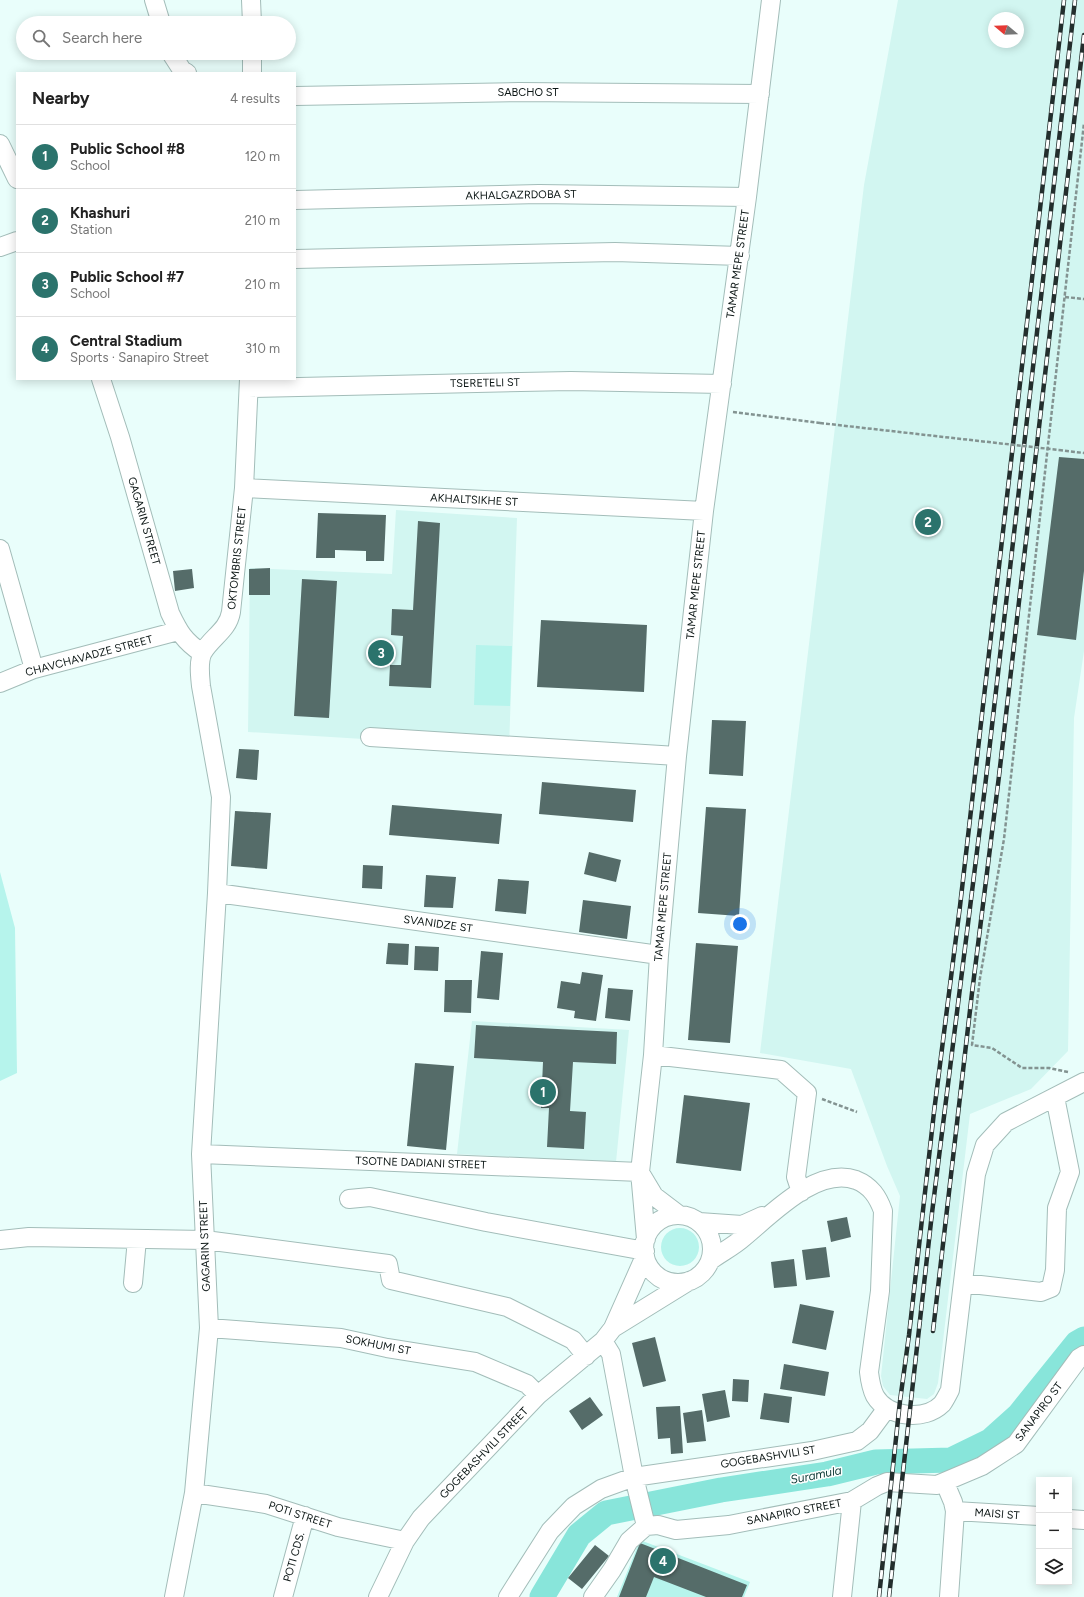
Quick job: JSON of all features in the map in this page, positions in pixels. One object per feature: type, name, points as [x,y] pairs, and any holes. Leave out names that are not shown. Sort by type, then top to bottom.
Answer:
[{"type":"street","points":[[154,0],[159,16]]},
{"type":"street","points":[[251,0],[252,16]]},
{"type":"street","name":"TAMAR MEPE STREET","points":[[645,1249],[640,1172],[653,1055],[659,954],[678,756],[704,511],[748,197],[771,0]]},
{"type":"street","points":[[174,60],[185,72]]},
{"type":"street","points":[[252,60],[252,72]]},
{"type":"street","name":"SABCHO ST","points":[[296,96],[519,92],[760,94]]},
{"type":"street","points":[[0,144],[16,177]]},
{"type":"street","name":"AKHALGAZRDOBA ST","points":[[296,200],[539,194],[748,197]]},
{"type":"street","points":[[0,247],[16,241]]},
{"type":"street","points":[[296,259],[615,252],[740,256]]},
{"type":"street","name":"GAGARIN STREET","points":[[101,380],[120,437],[170,613],[178,631],[185,640],[202,653]]},
{"type":"street","name":"TSERETELI ST","points":[[249,384],[571,380],[722,384]]},
{"type":"street","name":"OKTOMBRIS STREET","points":[[202,653],[227,626],[230,619],[244,488],[249,384]]},
{"type":"street","name":"AKHALTSIKHE ST","points":[[244,488],[704,511]]},
{"type":"street","points":[[0,549],[34,669]]},
{"type":"street","name":"CHAVCHAVADZE STREET","points":[[0,683],[34,669],[178,631]]},
{"type":"street","points":[[202,653],[200,669],[201,686],[221,797],[217,892]]},
{"type":"street","points":[[370,737],[678,756]]},
{"type":"street","name":"GAGARIN STREET","points":[[174,1597],[194,1493],[208,1328],[201,1154],[217,892]]},
{"type":"street","name":"SVANIDZE ST","points":[[217,892],[659,954]]},
{"type":"street","points":[[653,1055],[781,1070],[807,1093],[796,1177],[801,1192]]},
{"type":"street","points":[[711,1260],[711,1239],[706,1229],[699,1222],[690,1217],[679,1215],[669,1216],[659,1221],[651,1229],[645,1249],[650,1266],[657,1275],[666,1281],[678,1283],[689,1281],[702,1272],[711,1260],[742,1239],[777,1209],[801,1192],[819,1182],[835,1177],[848,1177],[862,1182],[872,1190],[879,1200],[883,1211],[880,1291],[869,1372],[870,1385],[876,1398],[887,1408],[901,1414],[915,1415],[929,1412],[943,1403],[950,1390],[976,1174],[985,1145],[1006,1122],[1055,1097],[1077,1077]]},
{"type":"street","points":[[963,1283],[1041,1292],[1051,1288],[1055,1270],[1057,1208],[1070,1172],[1055,1097]]},
{"type":"street","name":"TSOTNE DADIANI STREET","points":[[201,1154],[640,1172]]},
{"type":"street","points":[[640,1172],[654,1196],[679,1215]]},
{"type":"street","points":[[349,1199],[370,1197],[486,1222],[645,1249]]},
{"type":"street","points":[[699,1222],[742,1225],[777,1209]]},
{"type":"street","points":[[0,1240],[29,1237],[205,1240],[388,1264],[391,1280],[507,1307],[573,1340],[586,1356]]},
{"type":"street","points":[[133,1283],[137,1239]]},
{"type":"street","name":"GOGEBASHVILI STREET","points":[[608,1334],[645,1249]]},
{"type":"street","name":"GOGEBASHVILI STREET","points":[[378,1597],[405,1541],[421,1518],[538,1395],[586,1356],[608,1334],[689,1281]]},
{"type":"street","name":"SOKHUMI ST","points":[[208,1328],[341,1338],[387,1348],[475,1362],[527,1384],[538,1395]]},
{"type":"street","points":[[593,1597],[630,1541],[645,1522],[635,1479],[608,1334]]},
{"type":"street","name":"SANAPIRO ST","points":[[945,1482],[982,1466],[1016,1444],[1079,1358],[1084,1355]]},
{"type":"street","name":"GOGEBASHVILI ST","points":[[508,1597],[550,1531],[574,1506],[601,1489],[635,1479],[812,1451],[857,1441],[870,1431],[887,1408]]},
{"type":"street","name":"SANAPIRO STREET","points":[[645,1522],[676,1530],[729,1525],[852,1501],[877,1486],[887,1482],[937,1485],[945,1482]]},
{"type":"street","points":[[945,1482],[954,1502],[955,1510],[949,1597]]},
{"type":"street","name":"POTI STREET","points":[[194,1493],[266,1504],[338,1527],[405,1541]]},
{"type":"street","points":[[842,1597],[852,1501]]},
{"type":"street","name":"MAISI ST","points":[[955,1510],[1036,1516]]},
{"type":"street","name":"POTI CDS.","points":[[283,1597],[306,1516]]},
{"type":"street","points":[[1072,1519],[1084,1520]]},
{"type":"path","points":[[1077,1077],[1049,1068],[1022,1068],[992,1048],[972,1045],[980,978],[1004,839],[1084,123]]},
{"type":"path","points":[[1065,297],[1084,299]]},
{"type":"path","points":[[718,410],[820,423],[1084,452]]},
{"type":"path","points":[[807,1093],[857,1112]]},
{"type":"shaded area","points":[[898,0],[1084,0],[1084,651],[1074,718],[1068,1051],[1031,1089],[970,1114],[938,1383],[934,1394],[927,1399],[890,1395],[883,1386],[881,1376],[900,1196],[887,1166],[851,1069],[760,1053],[864,185]]},
{"type":"shaded area","points":[[396,510],[517,518],[509,748],[248,732],[250,568],[392,574]]},
{"type":"shaded area","points":[[476,645],[512,646],[510,706],[474,705]]},
{"type":"shaded area","points":[[0,872],[15,928],[17,1073],[0,1081]]},
{"type":"shaded area","points":[[472,1021],[629,1030],[616,1162],[457,1154]]},
{"type":"shaded area","points":[[680,1228],[693,1234],[699,1247],[693,1260],[680,1266],[667,1260],[661,1247],[667,1234]]},
{"type":"shaded area","points":[[640,1540],[750,1582],[744,1597],[617,1597]]},
{"type":"building","points":[[1059,457],[1084,459],[1084,571],[1076,640],[1037,635]]},
{"type":"building","points":[[318,513],[386,515],[384,561],[366,561],[366,551],[335,550],[335,558],[316,558]]},
{"type":"building","points":[[418,521],[440,523],[431,688],[389,686],[390,665],[401,665],[403,636],[391,635],[392,609],[413,610]]},
{"type":"building","points":[[270,568],[270,595],[249,595],[249,569]]},
{"type":"building","points":[[192,569],[194,588],[175,591],[173,571]]},
{"type":"building","points":[[302,579],[337,581],[329,718],[294,716]]},
{"type":"building","points":[[541,620],[647,625],[644,692],[537,687]]},
{"type":"building","points":[[712,720],[746,721],[743,776],[709,774]]},
{"type":"building","points":[[239,749],[259,750],[257,780],[236,778]]},
{"type":"building","points":[[542,782],[636,790],[633,822],[539,814]]},
{"type":"building","points":[[392,805],[502,814],[499,844],[389,835]]},
{"type":"building","points":[[706,807],[746,809],[739,916],[698,913]]},
{"type":"building","points":[[235,811],[271,813],[267,869],[231,866]]},
{"type":"building","points":[[589,852],[621,860],[616,882],[584,874]]},
{"type":"building","points":[[363,865],[383,866],[382,889],[362,888]]},
{"type":"building","points":[[426,875],[456,877],[453,908],[424,907]]},
{"type":"building","points":[[498,879],[529,881],[526,914],[495,911]]},
{"type":"building","points":[[583,900],[631,906],[627,939],[579,932]]},
{"type":"building","points":[[388,943],[409,944],[408,965],[386,964]]},
{"type":"building","points":[[696,943],[738,946],[730,1043],[688,1040]]},
{"type":"building","points":[[415,946],[439,947],[438,971],[414,970]]},
{"type":"building","points":[[481,951],[503,953],[499,1000],[477,998]]},
{"type":"building","points":[[582,972],[603,975],[596,1021],[574,1018],[575,1011],[557,1008],[561,981],[580,984]]},
{"type":"building","points":[[445,980],[472,980],[471,1013],[444,1012]]},
{"type":"building","points":[[608,988],[633,990],[630,1021],[605,1018]]},
{"type":"building","points":[[476,1025],[617,1032],[616,1064],[573,1062],[570,1111],[586,1112],[584,1149],[547,1147],[549,1108],[541,1108],[543,1062],[474,1058]]},
{"type":"building","points":[[415,1063],[454,1066],[446,1150],[407,1146]]},
{"type":"building","points":[[684,1095],[750,1103],[741,1171],[676,1163]]},
{"type":"building","points":[[847,1217],[851,1237],[831,1242],[827,1221]]},
{"type":"building","points":[[826,1247],[830,1277],[806,1280],[802,1250]]},
{"type":"building","points":[[794,1259],[797,1286],[774,1288],[771,1262]]},
{"type":"building","points":[[800,1304],[834,1311],[826,1350],[792,1343]]},
{"type":"building","points":[[655,1337],[666,1381],[643,1387],[632,1343]]},
{"type":"building","points":[[784,1364],[829,1372],[825,1396],[780,1389]]},
{"type":"building","points":[[733,1379],[749,1380],[748,1402],[732,1401]]},
{"type":"building","points":[[725,1390],[730,1417],[707,1422],[702,1394]]},
{"type":"building","points":[[764,1393],[792,1397],[789,1423],[760,1419]]},
{"type":"building","points":[[590,1397],[603,1415],[582,1430],[569,1411]]},
{"type":"building","points":[[680,1406],[683,1453],[671,1454],[670,1438],[658,1439],[656,1407]]},
{"type":"building","points":[[702,1410],[706,1441],[687,1443],[683,1413]]},
{"type":"building","points":[[640,1543],[747,1585],[742,1597],[706,1597],[654,1577],[646,1597],[619,1597]]},
{"type":"building","points":[[595,1545],[609,1556],[582,1589],[568,1578]]},
{"type":"waterway","name":"Suramula","points":[[542,1597],[579,1535],[606,1513],[721,1490],[827,1474],[876,1462],[951,1460],[990,1441],[1019,1415],[1077,1343],[1084,1339]]},
{"type":"railway","points":[[879,1597],[900,1401],[960,906],[1064,0]]},
{"type":"railway","points":[[889,1597],[932,1213],[985,787],[1075,0]]},
{"type":"railway","points":[[933,1331],[999,776],[1084,35]]},
{"type":"place","name":"Khashuri","points":[[928,522]]},
{"type":"place","name":"Public School #7","points":[[381,653]]},
{"type":"place","name":"Public School #8","points":[[543,1092]]},
{"type":"place","name":"Central Stadium","points":[[663,1561]]}]
